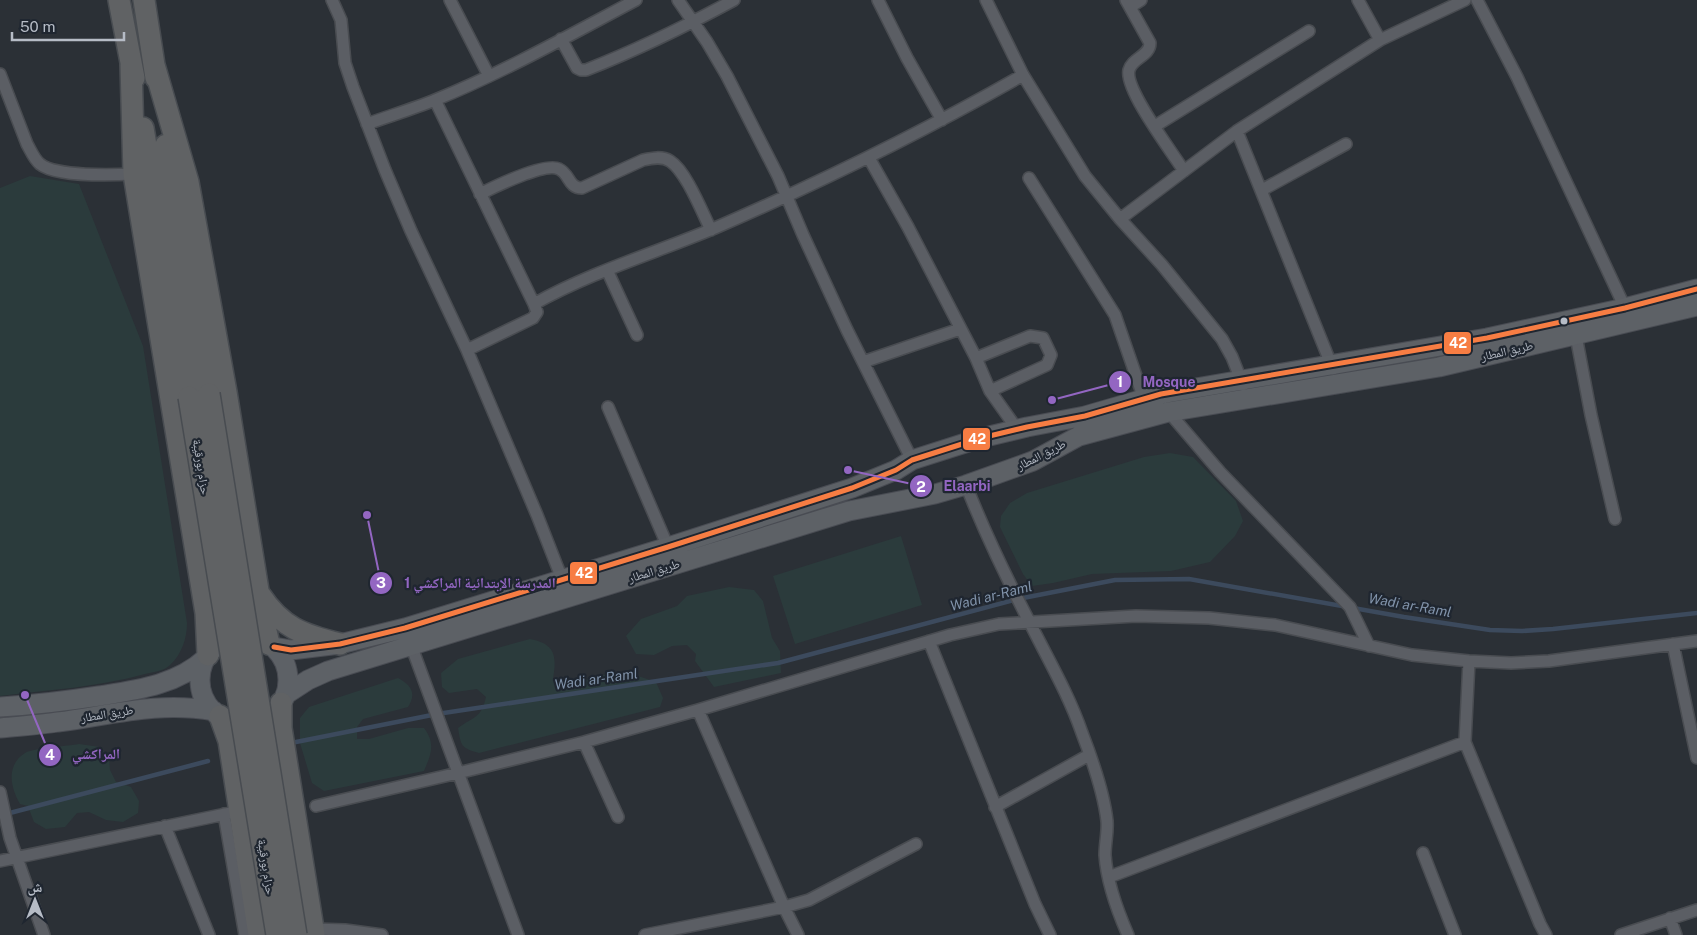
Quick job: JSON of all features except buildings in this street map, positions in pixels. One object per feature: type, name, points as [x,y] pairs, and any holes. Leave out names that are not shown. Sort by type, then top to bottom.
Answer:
[{"type":"highway","name":"حزام بورقيبة","points":[[119,0],[153,183],[199,396],[308,933]]},
{"type":"highway","name":"حزام بورقيبة","points":[[144,0],[170,171],[199,396],[277,935]]},
{"type":"highway","points":[[131,65],[134,174],[206,612],[207,656]]},
{"type":"highway","points":[[154,65],[188,182],[224,382],[258,592],[271,646]]},
{"type":"highway","points":[[258,592],[271,611],[291,627],[312,637],[340,644]]},
{"type":"highway","points":[[283,699],[281,728],[308,933]]},
{"type":"highway","points":[[217,714],[228,741],[232,813],[259,935]]},
{"type":"main road","name":"طريق المطار","points":[[271,646],[291,650],[340,644],[405,628],[464,619],[565,589],[849,511],[935,494],[966,485],[1033,461],[1078,436],[1168,412],[1439,367],[1576,336],[1697,290]]},
{"type":"main road","name":"طريق المطار","points":[[565,589],[668,548],[852,488],[947,448],[1022,428],[1084,416],[1152,397],[1242,380],[1628,315],[1697,306]]},
{"type":"main road","points":[[1022,428],[1032,440],[1033,461]]},
{"type":"main road","points":[[904,465],[897,482],[904,499]]},
{"type":"main road","name":"طريق المطار","points":[[283,699],[308,680],[328,671],[411,645],[464,619]]},
{"type":"main road","points":[[247,636],[261,639],[271,646],[283,658],[288,671],[288,686],[276,710],[264,719],[251,723],[236,723],[217,714],[204,697],[200,682],[202,668],[207,656],[219,644],[232,638],[247,636]]},
{"type":"main road","name":"طريق المطار","points":[[0,708],[53,703],[144,689],[173,679],[195,668],[207,656]]},
{"type":"main road","name":"طريق المطار","points":[[0,728],[57,722],[146,708],[180,707],[217,714]]},
{"type":"street","points":[[332,0],[341,20],[345,63],[367,124],[411,231],[467,350],[533,506],[565,589]]},
{"type":"street","points":[[450,0],[489,76]]},
{"type":"street","points":[[367,124],[435,100],[489,76],[562,40],[636,0]]},
{"type":"street","points":[[678,0],[694,22],[727,76],[787,197],[863,362],[904,465]]},
{"type":"street","points":[[562,40],[577,68],[586,70],[639,49],[734,0]]},
{"type":"street","points":[[878,0],[907,58],[942,120]]},
{"type":"street","points":[[986,0],[1023,75],[1085,176],[1120,220],[1162,265],[1222,339],[1242,380],[1245,399]]},
{"type":"street","points":[[1141,0],[1128,4],[1147,38],[1150,48],[1133,62],[1129,70],[1128,79],[1134,94],[1184,171]]},
{"type":"street","points":[[1358,0],[1380,40]]},
{"type":"street","points":[[1120,220],[1237,131],[1380,40],[1465,0]]},
{"type":"street","points":[[1477,0],[1517,77],[1628,315]]},
{"type":"street","points":[[1155,126],[1309,31]]},
{"type":"street","points":[[0,74],[27,144],[32,155],[40,163],[54,169],[99,176],[134,174]]},
{"type":"street","points":[[534,304],[554,293],[607,270],[711,230],[787,197],[869,158],[1023,75]]},
{"type":"street","points":[[435,100],[534,304],[536,314],[533,318],[467,350]]},
{"type":"street","points":[[1237,131],[1332,364],[1336,384]]},
{"type":"street","points":[[1262,190],[1346,144]]},
{"type":"street","points":[[480,194],[513,179],[551,168],[558,168],[572,185],[576,188],[582,188],[643,160],[661,158],[669,160],[684,176],[711,230]]},
{"type":"street","points":[[869,158],[908,227],[976,358],[990,391],[1022,428]]},
{"type":"street","points":[[1029,178],[1114,315],[1152,397],[1168,412],[1220,472],[1350,606],[1369,646]]},
{"type":"street","points":[[607,270],[637,335]]},
{"type":"street","points":[[863,362],[960,329]]},
{"type":"street","points":[[976,358],[1030,336],[1043,338],[1051,355],[1047,365],[990,391]]},
{"type":"street","points":[[1576,336],[1591,415],[1615,519]]},
{"type":"street","points":[[608,407],[668,548]]},
{"type":"street","points":[[966,485],[1082,731],[1107,822],[1105,854],[1109,877],[1116,907],[1128,935]]},
{"type":"street","points":[[316,806],[584,742],[929,641],[983,627],[1029,622],[1136,616],[1209,618],[1275,626],[1412,655],[1511,663],[1549,661],[1697,641]]},
{"type":"street","points":[[929,641],[1034,904],[1050,935]]},
{"type":"street","points":[[1673,644],[1697,758]]},
{"type":"street","points":[[411,645],[518,935]]},
{"type":"street","points":[[1469,661],[1465,742],[1546,935]]},
{"type":"street","points":[[698,710],[798,935]]},
{"type":"street","points":[[584,742],[618,817]]},
{"type":"street","points":[[1109,877],[1465,742]]},
{"type":"street","points":[[995,807],[1089,755]]},
{"type":"street","points":[[0,792],[4,814],[17,858],[44,935]]},
{"type":"street","points":[[0,861],[232,813],[245,935]]},
{"type":"street","points":[[165,826],[209,935]]},
{"type":"street","points":[[645,935],[784,907],[809,900],[916,844]]},
{"type":"street","points":[[1423,852],[1455,935]]},
{"type":"street","points":[[1621,935],[1697,910]]},
{"type":"street","points":[[1670,918],[1676,935]]},
{"type":"street","points":[[308,933],[345,930],[382,935]]},
{"type":"shaded area","points":[[30,176],[79,184],[143,346],[187,629],[183,646],[178,656],[168,667],[162,670],[91,685],[0,696],[0,188]]},
{"type":"shaded area","points":[[1170,453],[1193,457],[1236,501],[1243,521],[1235,536],[1210,562],[1171,571],[1092,574],[1032,586],[1023,574],[1000,527],[1001,516],[1010,503],[1027,493],[1144,457]]},
{"type":"shaded area","points":[[901,536],[922,605],[795,644],[773,576]]},
{"type":"shaded area","points":[[729,587],[754,590],[763,601],[772,638],[780,651],[781,673],[714,687],[695,661],[696,654],[687,645],[672,646],[654,655],[636,654],[626,636],[641,619],[677,606],[687,596]]},
{"type":"shaded area","points":[[530,639],[545,644],[552,652],[555,663],[553,679],[561,688],[599,675],[632,674],[656,682],[663,698],[660,707],[479,753],[465,748],[461,743],[458,728],[479,713],[486,697],[477,689],[449,693],[442,687],[441,673],[458,659]]},
{"type":"shaded area","points":[[398,678],[411,690],[412,698],[408,707],[363,719],[357,727],[357,739],[369,739],[408,728],[424,728],[430,739],[431,749],[424,771],[324,791],[312,783],[300,743],[300,718],[309,707]]},
{"type":"shaded area","points":[[79,744],[100,747],[109,757],[110,770],[116,782],[131,787],[139,801],[138,813],[123,822],[106,820],[89,812],[77,813],[65,827],[46,829],[34,822],[28,806],[20,804],[12,784],[12,770],[19,758],[29,751]]},
{"type":"waterway","name":"Wadi ar-Raml","points":[[296,742],[437,714],[778,663],[1018,599],[1115,580],[1189,579],[1404,617],[1490,630],[1522,631],[1553,629],[1697,613]]},
{"type":"waterway","name":"Wadi ar-Raml","points":[[6,814],[208,761]]},
{"type":"transit line","name":"42","points":[[274,647],[291,650],[340,644],[405,628],[852,488],[896,470],[912,460],[981,438],[1085,416],[1161,394],[1487,338],[1625,308],[1697,289]]},
{"type":"place","name":"Mosque","points":[[1052,400]]},
{"type":"place","name":"Elaarbi","points":[[848,470]]},
{"type":"place","name":"المدرسة الإبتدائية المراكشي 1","points":[[367,515]]},
{"type":"place","name":"المراكشي","points":[[25,695]]}]
